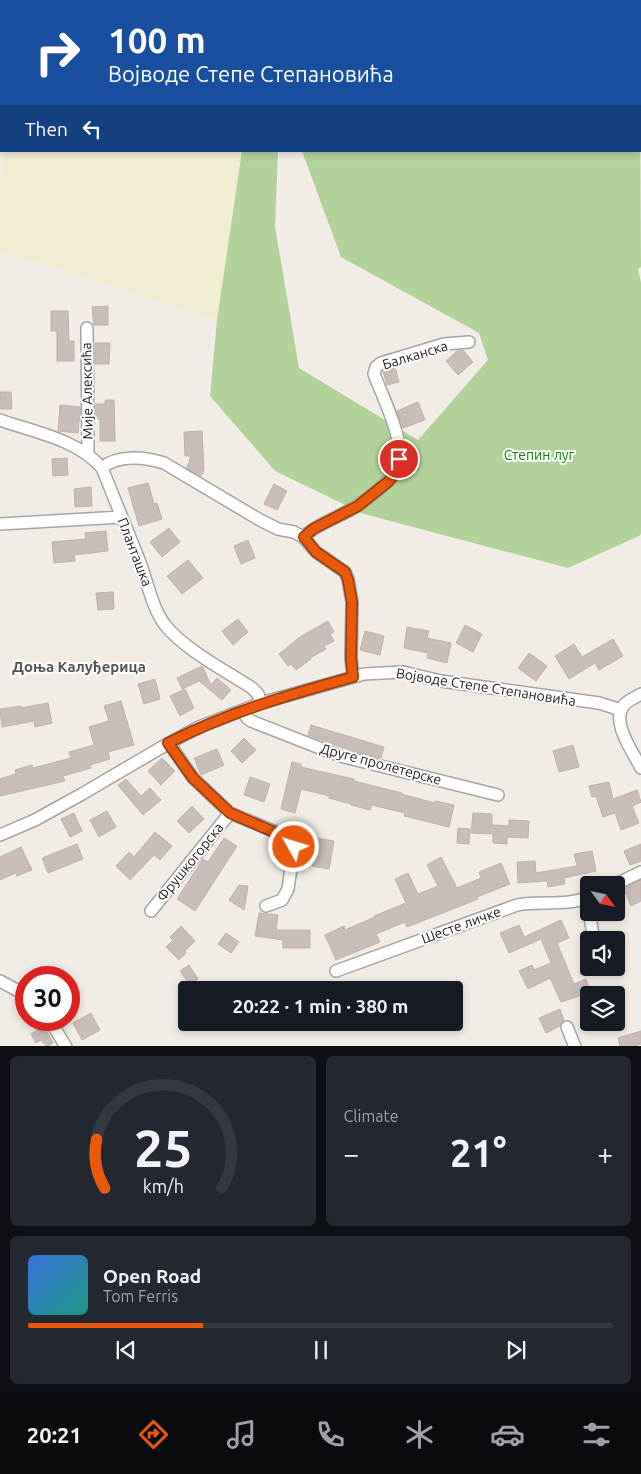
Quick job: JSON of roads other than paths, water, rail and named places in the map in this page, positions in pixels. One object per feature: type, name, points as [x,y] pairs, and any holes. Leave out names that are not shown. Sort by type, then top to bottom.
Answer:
[{"type":"street","name":"Мије Алексића","points":[[87,328],[88,454]]},
{"type":"street","name":"Балканска","points":[[304,537],[313,529],[358,506],[389,481],[397,470],[399,459],[398,436],[374,374],[376,367],[381,363],[444,344],[469,342]]},
{"type":"street","name":"Планташка","points":[[0,420],[59,440],[88,454],[102,468],[152,596],[165,624],[174,635],[192,649],[252,688],[258,694],[261,703]]},
{"type":"street","points":[[102,468],[115,460],[153,459],[164,463],[260,520],[304,537],[316,552],[345,572],[348,580],[352,602],[350,642],[353,677]]},
{"type":"street","points":[[0,524],[121,517]]},
{"type":"street","name":"Војводе Степе Степановића","points":[[0,836],[35,820],[199,727],[261,703],[353,677],[378,672],[402,672],[441,681],[599,703],[621,710]]},
{"type":"street","points":[[641,694],[626,703],[621,710],[619,724],[641,768]]},
{"type":"street","name":"Друге пролетерске","points":[[243,710],[251,722],[340,756],[498,795]]},
{"type":"street","name":"Фрушкогорска","points":[[168,743],[193,778],[230,813],[288,838],[293,842],[294,847],[288,889],[282,900],[266,906]]},
{"type":"street","name":"Фрушкогорска","points":[[151,911],[230,813]]},
{"type":"street","points":[[625,880],[641,872]]},
{"type":"street","name":"Шесте личке","points":[[336,971],[517,905],[529,902],[574,902],[580,900]]},
{"type":"street","points":[[0,982],[15,990]]},
{"type":"street","points":[[567,1027],[575,1046]]},
{"type":"street","points":[[57,1031],[66,1046]]},
{"type":"district","name":"Доња Калуђерица","points":[[79,667]]},
{"type":"park label","name":"Степин луг","points":[[539,455]]}]
